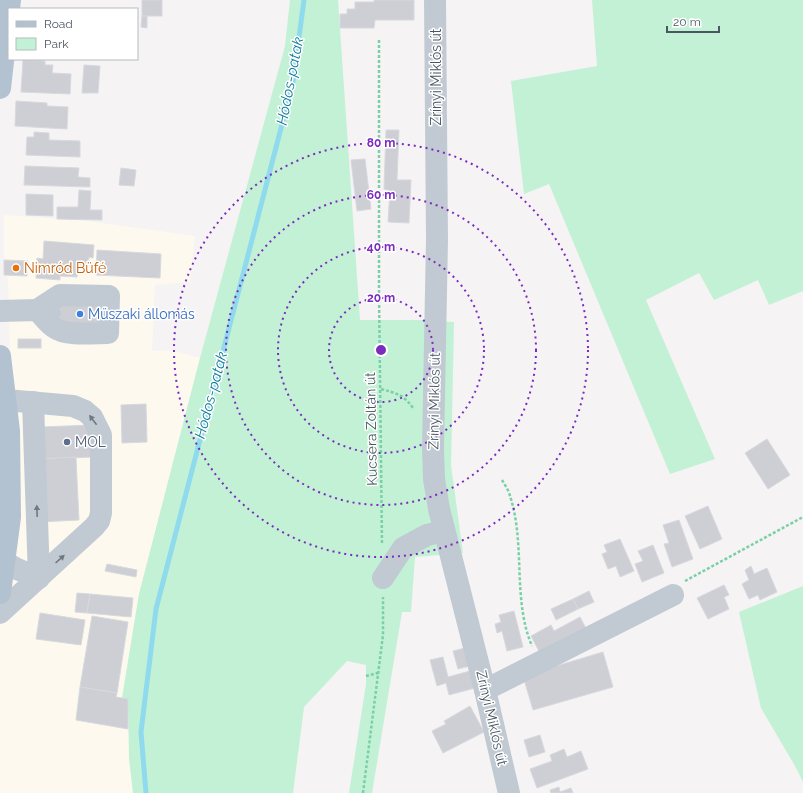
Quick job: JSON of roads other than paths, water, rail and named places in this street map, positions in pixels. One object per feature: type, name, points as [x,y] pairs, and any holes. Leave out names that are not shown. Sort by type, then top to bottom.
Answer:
[{"type":"main road","points":[[0,88],[8,18]]},
{"type":"main road","points":[[0,356],[9,431],[5,464],[4,562],[0,593]]},
{"type":"street","name":"Zrínyi Miklós út","points":[[435,0],[437,239],[433,448],[434,479],[444,531],[485,690],[509,793]]},
{"type":"street","points":[[0,312],[44,311]]},
{"type":"street","points":[[0,613],[94,528],[99,521],[101,513],[101,435],[92,417],[85,411],[73,406],[6,400]]},
{"type":"street","points":[[33,402],[39,578]]},
{"type":"street","points":[[383,578],[403,548],[427,535],[444,531]]},
{"type":"street","points":[[4,562],[39,578]]},
{"type":"street","points":[[485,690],[673,595]]},
{"type":"waterway","name":"Hódos-patak","points":[[146,793],[141,732],[156,609],[293,82],[304,0]]},
{"type":"place","name":"Nimród Büfé","points":[[16,268]]},
{"type":"place","name":"Műszaki állomás","points":[[80,314]]},
{"type":"place","name":"MOL","points":[[67,442]]}]
